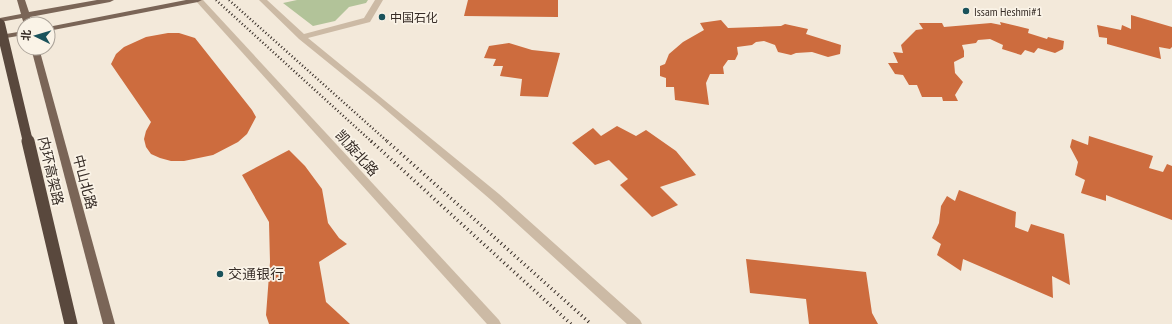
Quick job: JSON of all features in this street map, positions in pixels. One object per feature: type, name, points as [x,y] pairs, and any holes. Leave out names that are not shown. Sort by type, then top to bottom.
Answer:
[{"type":"highway","name":"内环高架路","points":[[0,24],[71,324]]},
{"type":"main road","points":[[21,0],[26,15]]},
{"type":"main road","points":[[0,20],[110,0]]},
{"type":"main road","points":[[56,27],[199,0]]},
{"type":"main road","points":[[0,37],[16,34]]},
{"type":"main road","name":"中山北路","points":[[36,56],[109,324]]},
{"type":"street","name":"凯旋北路","points":[[199,0],[495,324]]},
{"type":"street","points":[[263,0],[302,37],[495,197],[636,324]]},
{"type":"street","points":[[302,37],[367,20],[379,0]]},
{"type":"green space","points":[[297,0],[368,0],[366,3],[349,7],[335,21],[313,26],[283,3]]},
{"type":"building","points":[[468,0],[558,0],[558,17],[464,16]]},
{"type":"building","points":[[1131,15],[1172,27],[1172,47],[1170,49],[1159,47],[1161,59],[1107,44],[1107,38],[1099,37],[1097,25],[1121,30],[1122,25],[1131,29]]},
{"type":"building","points":[[721,20],[728,28],[781,26],[785,24],[808,29],[806,34],[841,45],[840,54],[828,57],[812,52],[796,53],[791,55],[778,52],[775,45],[764,41],[756,42],[752,45],[737,47],[738,54],[735,60],[728,60],[723,67],[724,74],[710,74],[706,83],[709,105],[675,100],[674,87],[666,87],[666,78],[660,76],[660,66],[665,64],[669,54],[683,42],[704,30],[700,23]]},
{"type":"building","points":[[1000,22],[1029,29],[1028,33],[1047,39],[1048,37],[1064,41],[1063,49],[1055,53],[1038,48],[1034,53],[1025,50],[1021,55],[1002,49],[1003,45],[990,39],[978,40],[976,43],[962,45],[964,57],[954,62],[955,73],[963,82],[955,95],[958,101],[943,101],[942,97],[922,97],[917,85],[909,85],[903,75],[895,74],[888,63],[898,63],[893,52],[903,53],[901,45],[916,30],[923,29],[919,23],[942,23],[944,27],[991,23],[1001,25]]},
{"type":"building","points":[[168,33],[179,33],[195,38],[256,117],[247,134],[238,142],[213,155],[184,161],[171,161],[151,154],[146,147],[144,139],[151,122],[111,64],[116,54],[124,47],[146,37]]},
{"type":"building","points":[[509,43],[532,50],[560,53],[548,97],[520,96],[522,79],[500,76],[503,66],[493,66],[496,59],[484,58],[489,46]]},
{"type":"building","points":[[617,126],[636,136],[646,130],[676,151],[696,175],[660,187],[678,205],[652,217],[620,185],[628,179],[609,160],[595,165],[572,143],[593,128],[601,136]]},
{"type":"building","points":[[1089,136],[1153,156],[1149,168],[1163,172],[1167,164],[1172,166],[1172,220],[1106,195],[1106,201],[1081,193],[1085,180],[1075,175],[1078,162],[1070,147],[1072,139],[1088,145]]},
{"type":"building","points":[[289,150],[305,166],[322,189],[328,223],[339,238],[347,244],[319,262],[326,302],[350,324],[269,324],[266,315],[270,262],[269,222],[242,175]]},
{"type":"building","points":[[959,190],[1016,212],[1015,227],[1028,232],[1031,224],[1064,234],[1070,285],[1052,276],[1053,298],[963,259],[961,271],[937,255],[941,244],[932,238],[939,223],[941,206],[947,196],[955,201]]},
{"type":"building","points":[[746,259],[866,272],[872,313],[878,324],[809,324],[806,299],[750,293]]},
{"type":"railway","points":[[216,0],[372,142]]},
{"type":"railway","points":[[229,0],[388,142]]},
{"type":"railway","points":[[371,141],[571,324]]},
{"type":"railway","points":[[387,141],[591,324]]},
{"type":"place","name":"Issam Heshmi#1","points":[[966,11]]},
{"type":"place","name":"中国石化","points":[[382,17]]},
{"type":"place","name":"交通银行","points":[[220,274]]}]
